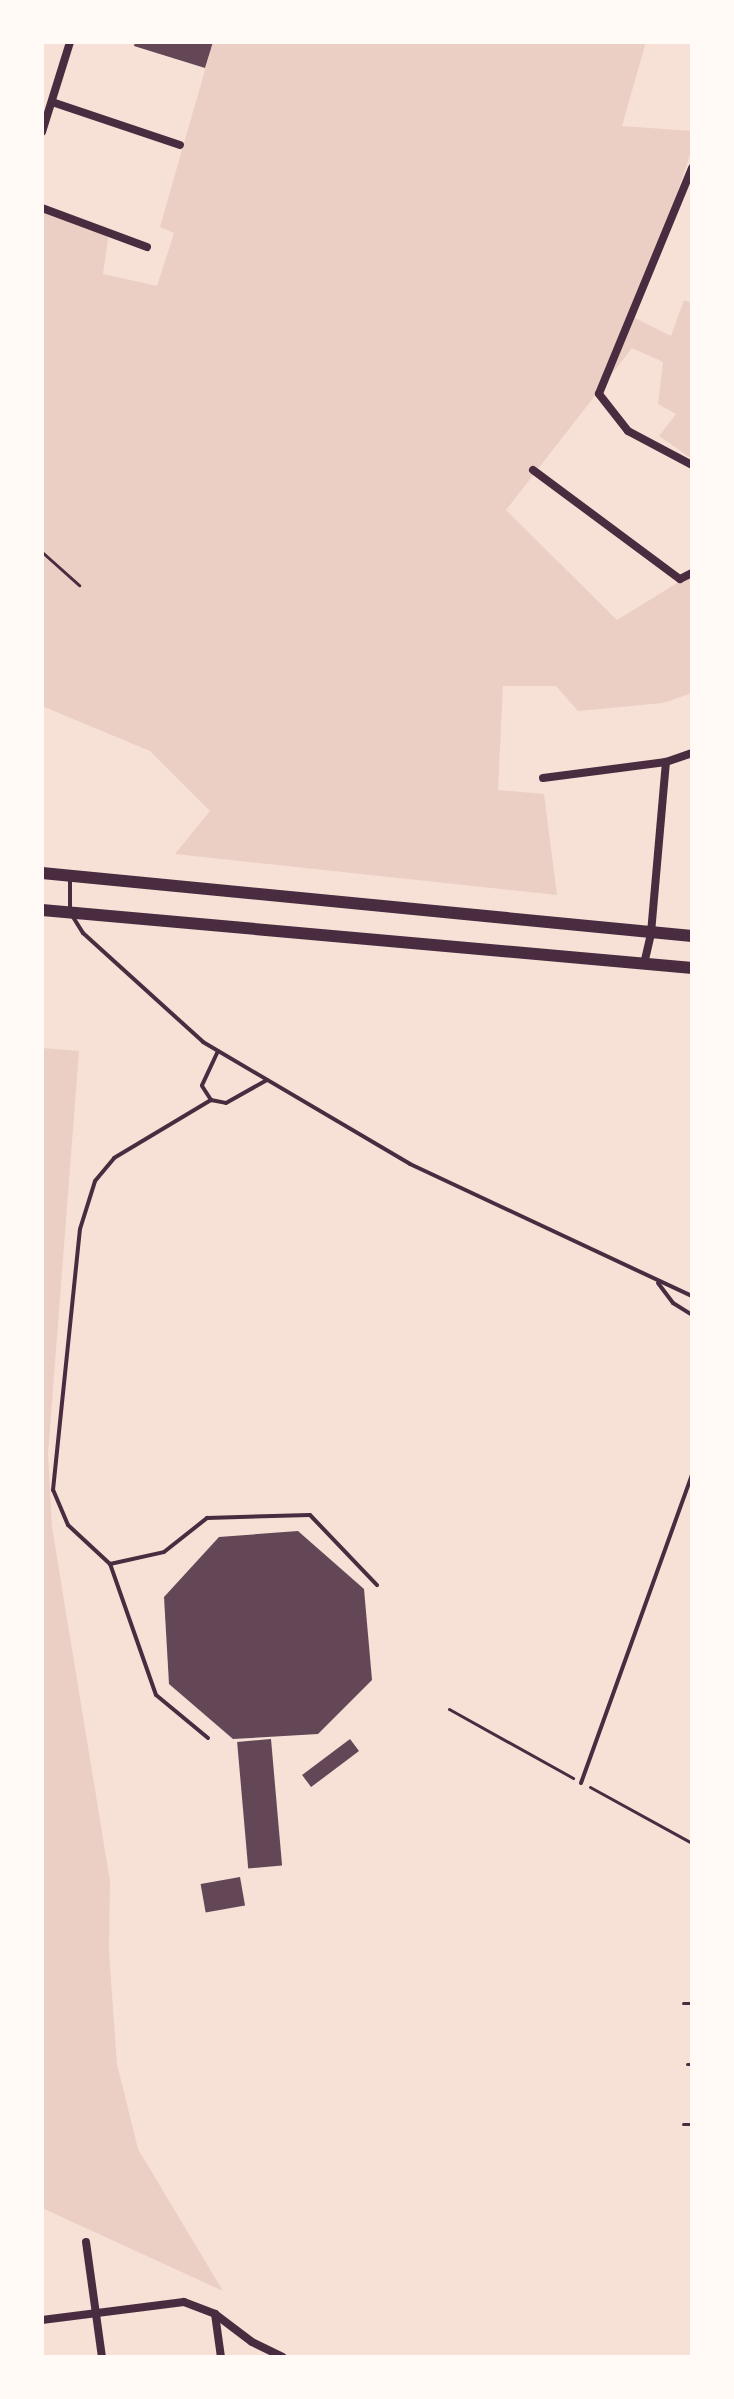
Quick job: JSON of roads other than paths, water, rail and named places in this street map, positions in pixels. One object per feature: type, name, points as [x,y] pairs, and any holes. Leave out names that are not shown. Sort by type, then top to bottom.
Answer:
[{"type":"main road","points":[[42,873],[692,936]]},
{"type":"main road","points":[[42,910],[692,968]]},
{"type":"street","points":[[42,132],[70,42]]},
{"type":"street","points":[[52,102],[180,145]]},
{"type":"street","points":[[692,168],[599,394],[628,431],[692,465]]},
{"type":"street","points":[[42,208],[147,247]]},
{"type":"street","points":[[533,470],[680,579],[692,573]]},
{"type":"street","points":[[543,778],[666,762],[692,753]]},
{"type":"street","points":[[644,964],[651,933],[666,762]]},
{"type":"street","points":[[86,2242],[102,2357]]},
{"type":"street","points":[[42,2320],[184,2302],[215,2314],[252,2342],[283,2357]]},
{"type":"street","points":[[215,2314],[221,2357]]},
{"type":"lane","points":[[70,875],[70,913],[83,933],[203,1042],[410,1164],[692,1296]]},
{"type":"lane","points":[[211,1100],[202,1086],[218,1051]]},
{"type":"lane","points":[[208,1738],[156,1695],[110,1564],[68,1525],[53,1490],[80,1229],[95,1181],[114,1158],[211,1100],[226,1103],[267,1080]]},
{"type":"lane","points":[[656,1281],[673,1303],[692,1315]]},
{"type":"lane","points":[[581,1783],[692,1474]]},
{"type":"lane","points":[[110,1564],[164,1552],[207,1518],[310,1515],[377,1585]]}]
